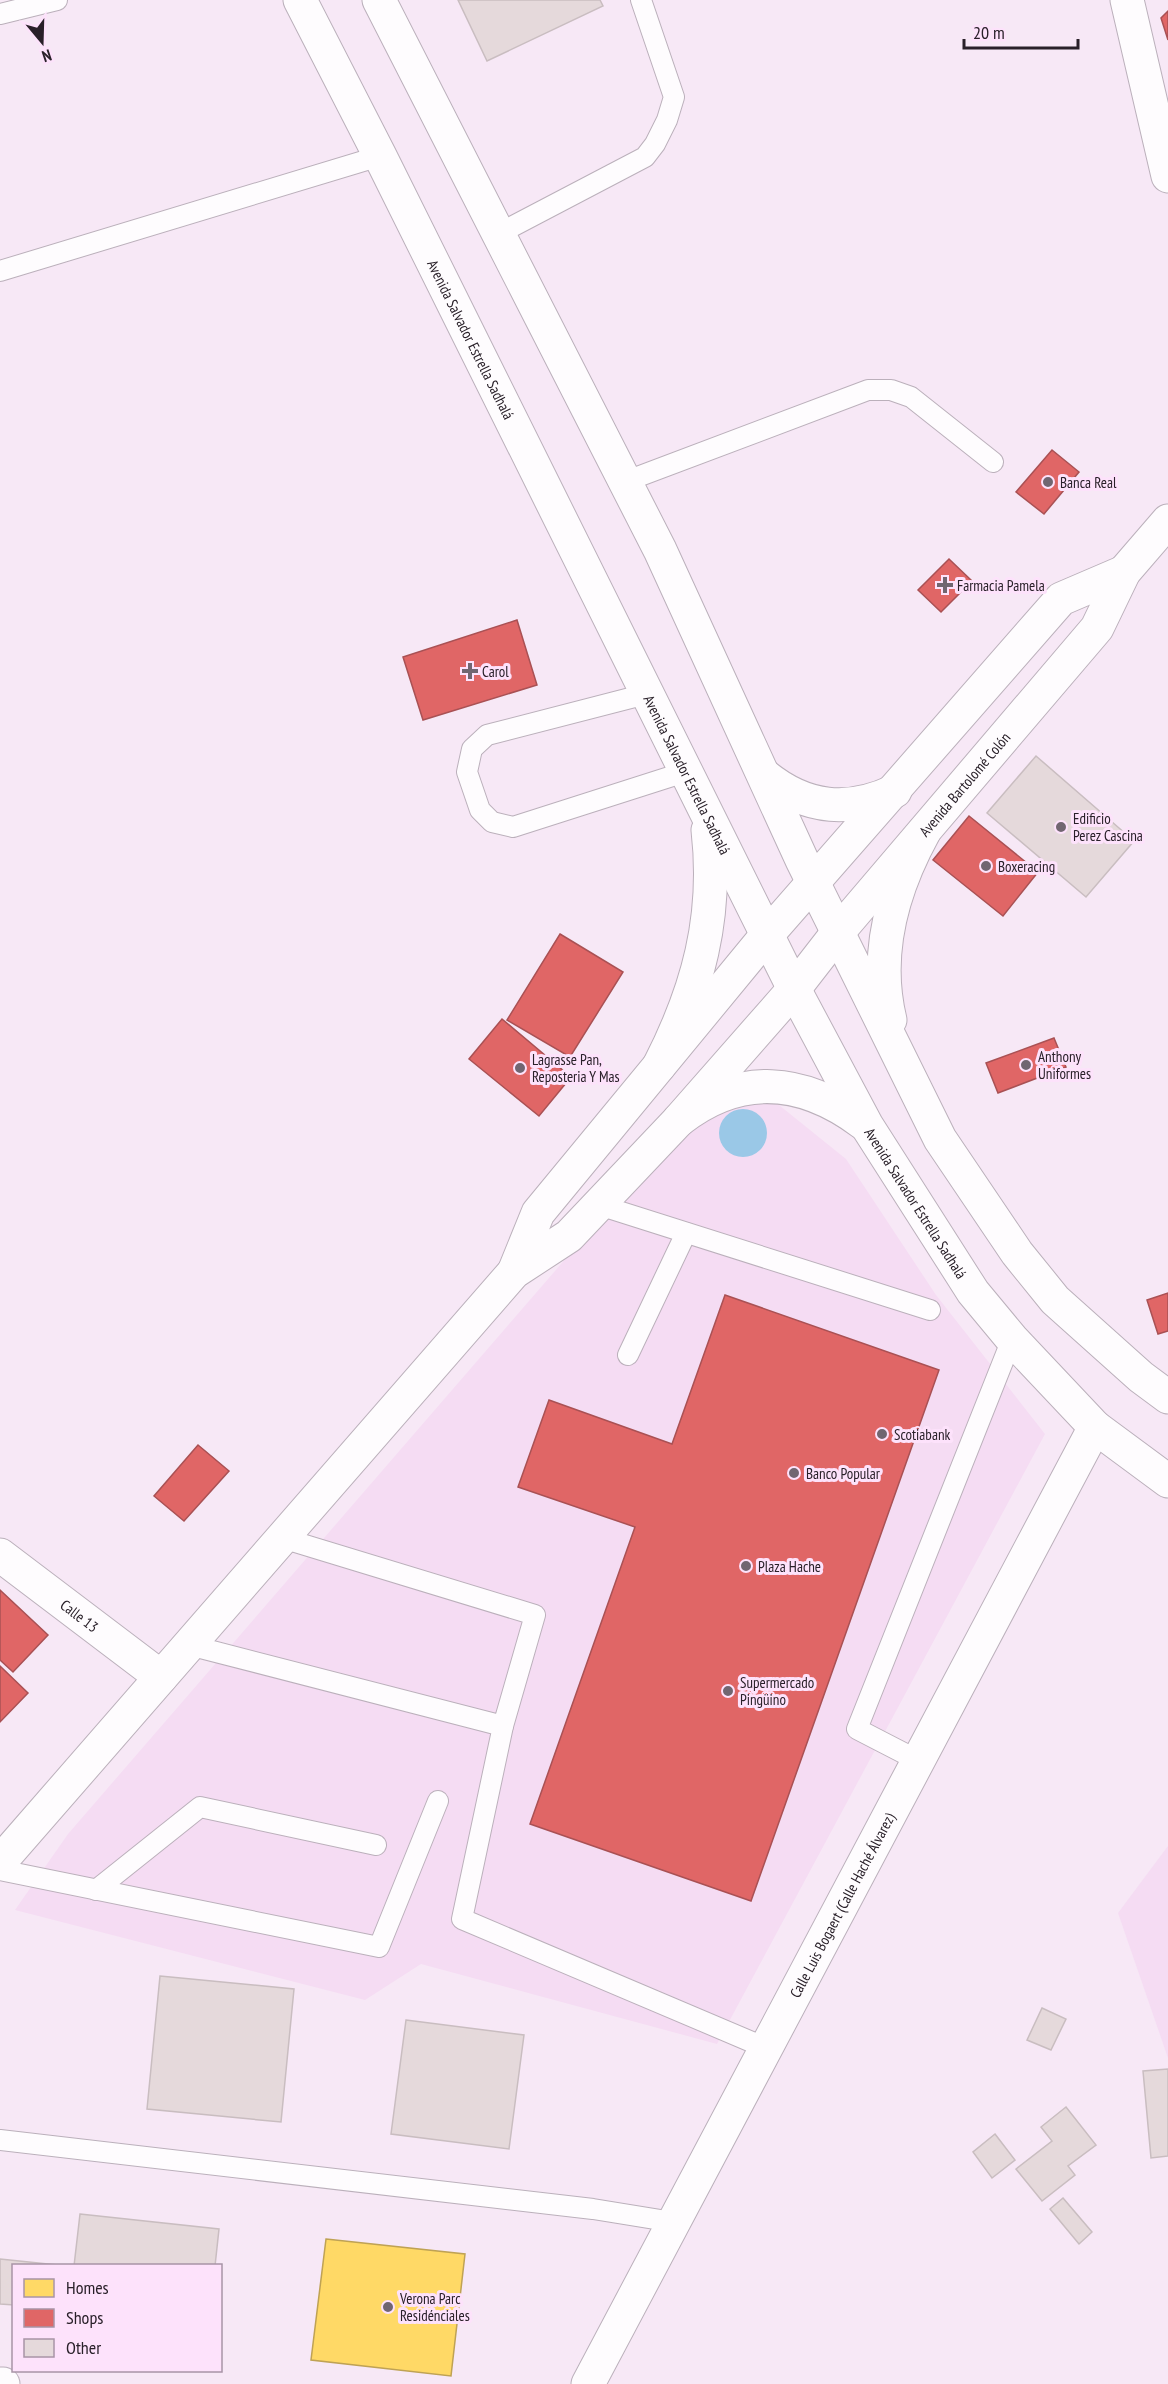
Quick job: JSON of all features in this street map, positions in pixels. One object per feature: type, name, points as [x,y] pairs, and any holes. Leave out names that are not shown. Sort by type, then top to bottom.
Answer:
[{"type":"main road","name":"Avenida Salvador Estrella Sadhalá","points":[[300,0],[380,156],[794,989],[867,1126],[973,1292],[1012,1339],[1095,1427],[1168,1481]]},
{"type":"main road","points":[[379,0],[660,550],[814,883],[940,1138],[1023,1260],[1055,1300],[1141,1377],[1168,1397]]},
{"type":"main road","points":[[1127,0],[1168,176]]},
{"type":"main road","name":"Avenida Bartolomé Colón","points":[[679,1120],[794,989],[838,931],[1097,628],[1124,572],[1168,521]]},
{"type":"main road","name":"Avenida Bartolomé Colón","points":[[659,1066],[767,935],[895,791],[1060,599],[1124,572]]},
{"type":"main road","points":[[765,776],[794,795],[828,805],[862,803],[895,791]]},
{"type":"main road","points":[[514,1272],[538,1213],[659,1066],[687,1007],[704,944],[711,879],[706,814]]},
{"type":"main road","points":[[904,1065],[888,1013],[885,960],[887,933],[900,880],[924,832]]},
{"type":"main road","points":[[0,1862],[514,1272],[569,1236],[679,1120],[697,1106],[717,1095],[739,1089],[773,1087],[807,1091],[829,1100],[867,1126]]},
{"type":"main road","name":"Calle Luis Bogaert (Calle Haché Álvarez)","points":[[588,2384],[1095,1427]]},
{"type":"main road","name":"Calle 13","points":[[0,1555],[161,1677]]},
{"type":"lane","points":[[0,14],[57,0]]},
{"type":"lane","points":[[498,234],[645,157],[656,144],[674,97],[641,0]]},
{"type":"lane","points":[[0,271],[380,156]]},
{"type":"lane","points":[[624,482],[868,390],[891,390],[911,397],[993,462]]},
{"type":"lane","points":[[646,694],[487,735],[472,749],[467,772],[480,810],[492,822],[513,828],[685,772]]},
{"type":"lane","points":[[599,1204],[930,1310]]},
{"type":"lane","points":[[628,1355],[686,1233]]},
{"type":"lane","points":[[919,1761],[857,1729],[1012,1339]]},
{"type":"lane","points":[[282,1538],[535,1615],[503,1726],[462,1919],[766,2048]]},
{"type":"lane","points":[[189,1645],[503,1726]]},
{"type":"lane","points":[[0,1870],[379,1947],[438,1801]]},
{"type":"lane","points":[[96,1890],[200,1807],[376,1845]]},
{"type":"lane","points":[[0,2140],[593,2209],[673,2222]]},
{"type":"shaded area","points":[[769,1097],[846,1159],[936,1295],[1045,1434],[717,2044],[421,1964],[365,2000],[15,1910],[68,1834],[651,1160],[709,1103]]},
{"type":"shaded area","points":[[1168,1846],[1168,2058],[1118,1913]]},
{"type":"water","points":[[738,1109],[748,1109],[763,1119],[767,1133],[766,1142],[757,1153],[748,1157],[738,1157],[723,1147],[719,1138],[719,1128],[729,1113]]},
{"type":"building: Homes","name":"Verona Parc Residénciales","points":[[326,2239],[465,2254],[451,2376],[311,2360]]},
{"type":"building: Shops","points":[[1168,11],[1168,40],[1161,18]]},
{"type":"building: Shops","name":"Banca Real","points":[[1052,450],[1079,472],[1044,514],[1016,492]]},
{"type":"building: Shops","name":"Farmacia Pamela","points":[[949,559],[972,581],[941,612],[918,590]]},
{"type":"building: Shops","name":"Carol","points":[[517,620],[537,685],[423,720],[403,657]]},
{"type":"building: Shops","name":"Boxeracing","points":[[969,816],[1038,872],[1003,916],[933,860]]},
{"type":"building: Shops","points":[[560,934],[623,972],[570,1057],[507,1020]]},
{"type":"building: Shops","name":"Lagrasse Pan, Reposteria Y Mas","points":[[502,1019],[571,1077],[539,1116],[469,1059]]},
{"type":"building: Shops","name":"Anthony Uniformes","points":[[1054,1038],[1066,1067],[998,1093],[986,1063]]},
{"type":"building: Shops","points":[[1168,1293],[1168,1331],[1158,1334],[1147,1300]]},
{"type":"building: Shops","name":"Plaza Hache","points":[[725,1295],[939,1370],[751,1901],[530,1824],[635,1527],[518,1487],[549,1400],[672,1444]]},
{"type":"building: Shops","points":[[198,1445],[229,1471],[184,1521],[154,1496]]},
{"type":"building: Shops","points":[[0,1590],[48,1635],[13,1672],[0,1660]]},
{"type":"building: Shops","points":[[0,1666],[28,1693],[0,1722]]},
{"type":"building: Other","points":[[458,0],[600,0],[603,6],[487,61]]},
{"type":"building: Other","name":"Edificio Perez Cascina","points":[[1036,756],[1134,841],[1086,897],[987,813]]},
{"type":"building: Other","points":[[160,1976],[294,1989],[281,2122],[147,2109]]},
{"type":"building: Other","points":[[1042,2008],[1066,2019],[1051,2050],[1027,2040]]},
{"type":"building: Other","points":[[406,2020],[524,2035],[509,2149],[391,2134]]},
{"type":"building: Other","points":[[1168,2069],[1168,2156],[1151,2158],[1143,2071]]},
{"type":"building: Other","points":[[1066,2107],[1096,2145],[1068,2166],[1075,2175],[1042,2201],[1016,2169],[1052,2141],[1041,2127]]},
{"type":"building: Other","points":[[995,2134],[1015,2160],[992,2178],[973,2152]]},
{"type":"building: Other","points":[[1063,2198],[1092,2232],[1079,2244],[1050,2209]]},
{"type":"building: Other","points":[[80,2214],[219,2229],[215,2264],[74,2264]]},
{"type":"building: Other","points":[[0,2259],[48,2264],[12,2264],[12,2305],[0,2304]]},
{"type":"place","name":"Banca Real","points":[[1048,482]]},
{"type":"place","name":"Farmacia Pamela","points":[[945,585]]},
{"type":"place","name":"Carol","points":[[470,671]]},
{"type":"place","name":"Edificio Perez Cascina","points":[[1061,827]]},
{"type":"place","name":"Boxeracing","points":[[986,866]]},
{"type":"place","name":"Anthony Uniformes","points":[[1026,1065]]},
{"type":"place","name":"Lagrasse Pan, Reposteria Y Mas","points":[[520,1068]]},
{"type":"place","name":"Scotiabank","points":[[882,1434]]},
{"type":"place","name":"Banco Popular","points":[[794,1473]]},
{"type":"place","name":"Plaza Hache","points":[[746,1566]]},
{"type":"place","name":"Supermercado Pingüino","points":[[728,1691]]},
{"type":"place","name":"Verona Parc Residénciales","points":[[388,2307]]}]
